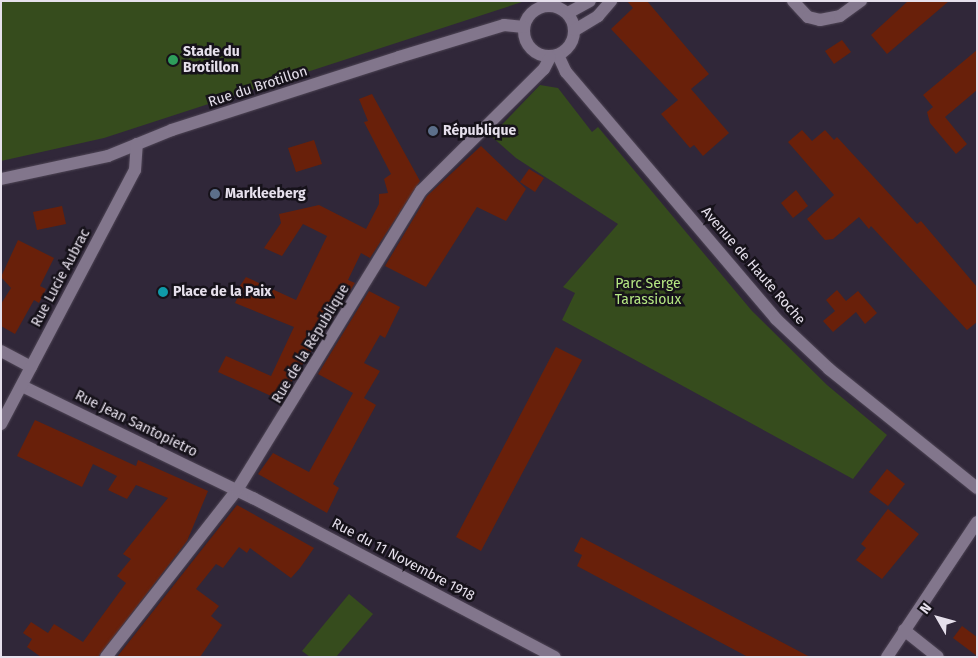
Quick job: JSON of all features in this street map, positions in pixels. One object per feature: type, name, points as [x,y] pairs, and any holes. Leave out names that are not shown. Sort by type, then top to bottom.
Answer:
[{"type":"street","points":[[568,13],[590,1]]},
{"type":"street","points":[[575,30],[568,13],[557,7],[540,7],[524,27],[533,51],[554,56],[570,45],[575,30],[598,16],[611,1]]},
{"type":"street","points":[[793,1],[808,17],[820,20],[840,16],[861,1]]},
{"type":"street","name":"Rue du Brotillon","points":[[1,179],[108,156],[137,144],[504,25],[524,27]]},
{"type":"street","name":"Avenue de Haute Roche","points":[[554,56],[776,319],[829,369],[977,488]]},
{"type":"street","name":"Rue de la République","points":[[106,657],[237,490],[420,191],[544,70],[554,56]]},
{"type":"street","name":"Rue Lucie Aubrac","points":[[1,424],[135,170],[137,144]]},
{"type":"street","points":[[1,351],[31,367]]},
{"type":"street","name":"Rue Jean Santopietro","points":[[22,386],[237,490]]},
{"type":"street","name":"Rue du 11 Novembre 1918","points":[[237,490],[555,657]]},
{"type":"street","points":[[887,657],[977,522]]},
{"type":"street","points":[[904,630],[938,657]]},
{"type":"green space","name":"Stade du Brotillon","points":[[1,1],[525,1],[104,138],[1,161]]},
{"type":"green space","name":"Parc Serge Tarassioux","points":[[540,85],[558,88],[592,132],[598,127],[752,311],[827,385],[887,435],[853,479],[562,320],[575,293],[563,287],[618,224],[516,158],[491,136]]},
{"type":"green space","points":[[349,594],[373,614],[336,657],[310,657],[302,651]]},
{"type":"building","points":[[627,1],[647,1],[709,74],[691,89],[729,133],[703,156],[694,145],[690,148],[661,114],[678,100],[611,29],[633,8]]},
{"type":"building","points":[[908,1],[949,1],[887,54],[871,35]]},
{"type":"building","points":[[842,40],[851,52],[834,64],[825,51]]},
{"type":"building","points":[[977,50],[977,90],[945,117],[967,144],[956,154],[930,123],[927,112],[933,107],[923,95]]},
{"type":"building","points":[[372,94],[420,181],[370,258],[361,253],[348,280],[355,283],[280,400],[218,372],[226,356],[271,376],[294,327],[235,303],[239,295],[235,293],[246,277],[296,300],[327,236],[303,224],[282,256],[264,248],[281,223],[279,214],[319,205],[366,229],[379,204],[379,194],[388,193],[384,179],[391,174],[364,122],[368,121],[359,99]]},
{"type":"building","points":[[802,130],[812,141],[825,130],[834,140],[837,137],[917,224],[921,221],[977,287],[977,322],[967,330],[871,226],[869,229],[859,217],[833,239],[825,240],[807,219],[834,195],[788,142]]},
{"type":"building","points":[[314,140],[322,164],[296,172],[288,148]]},
{"type":"building","points":[[481,146],[526,189],[506,221],[477,207],[426,287],[385,266],[427,196]]},
{"type":"building","points":[[529,169],[544,178],[535,192],[520,182]]},
{"type":"building","points":[[796,190],[808,206],[793,218],[781,203]]},
{"type":"building","points":[[62,206],[66,224],[37,230],[33,212]]},
{"type":"building","points":[[18,240],[54,258],[40,286],[46,289],[39,303],[34,300],[15,334],[1,326],[1,304],[11,288],[1,277]]},
{"type":"building","points":[[837,290],[846,301],[858,291],[877,313],[865,324],[856,312],[833,332],[823,321],[835,311],[826,300]]},
{"type":"building","points":[[369,291],[400,307],[385,338],[380,335],[364,363],[380,371],[364,398],[376,405],[333,484],[339,488],[327,513],[258,474],[273,453],[309,472],[353,393],[318,374]]},
{"type":"building","points":[[556,347],[582,360],[481,551],[456,537]]},
{"type":"building","points":[[35,420],[136,466],[138,460],[208,491],[187,541],[98,657],[41,657],[27,647],[32,639],[23,633],[31,622],[48,633],[54,624],[83,642],[126,583],[117,576],[131,559],[123,554],[168,498],[136,485],[127,499],[108,490],[117,476],[93,464],[82,487],[17,456]]},
{"type":"building","points":[[887,469],[905,484],[888,506],[869,492]]},
{"type":"building","points":[[237,505],[314,548],[300,568],[291,578],[250,548],[247,553],[239,547],[223,568],[216,564],[196,589],[219,606],[211,616],[222,625],[200,657],[117,657]]},
{"type":"building","points":[[888,509],[919,534],[882,579],[856,560],[866,548],[861,544]]},
{"type":"building","points":[[581,537],[810,657],[748,657],[577,566],[582,555],[574,551]]},
{"type":"building","points":[[962,626],[977,637],[977,656],[953,638]]},
{"type":"place","name":"Stade du Brotillon","points":[[173,60]]},
{"type":"place","name":"République","points":[[433,131]]},
{"type":"place","name":"Markleeberg","points":[[215,194]]},
{"type":"place","name":"Place de la Paix","points":[[163,292]]}]
